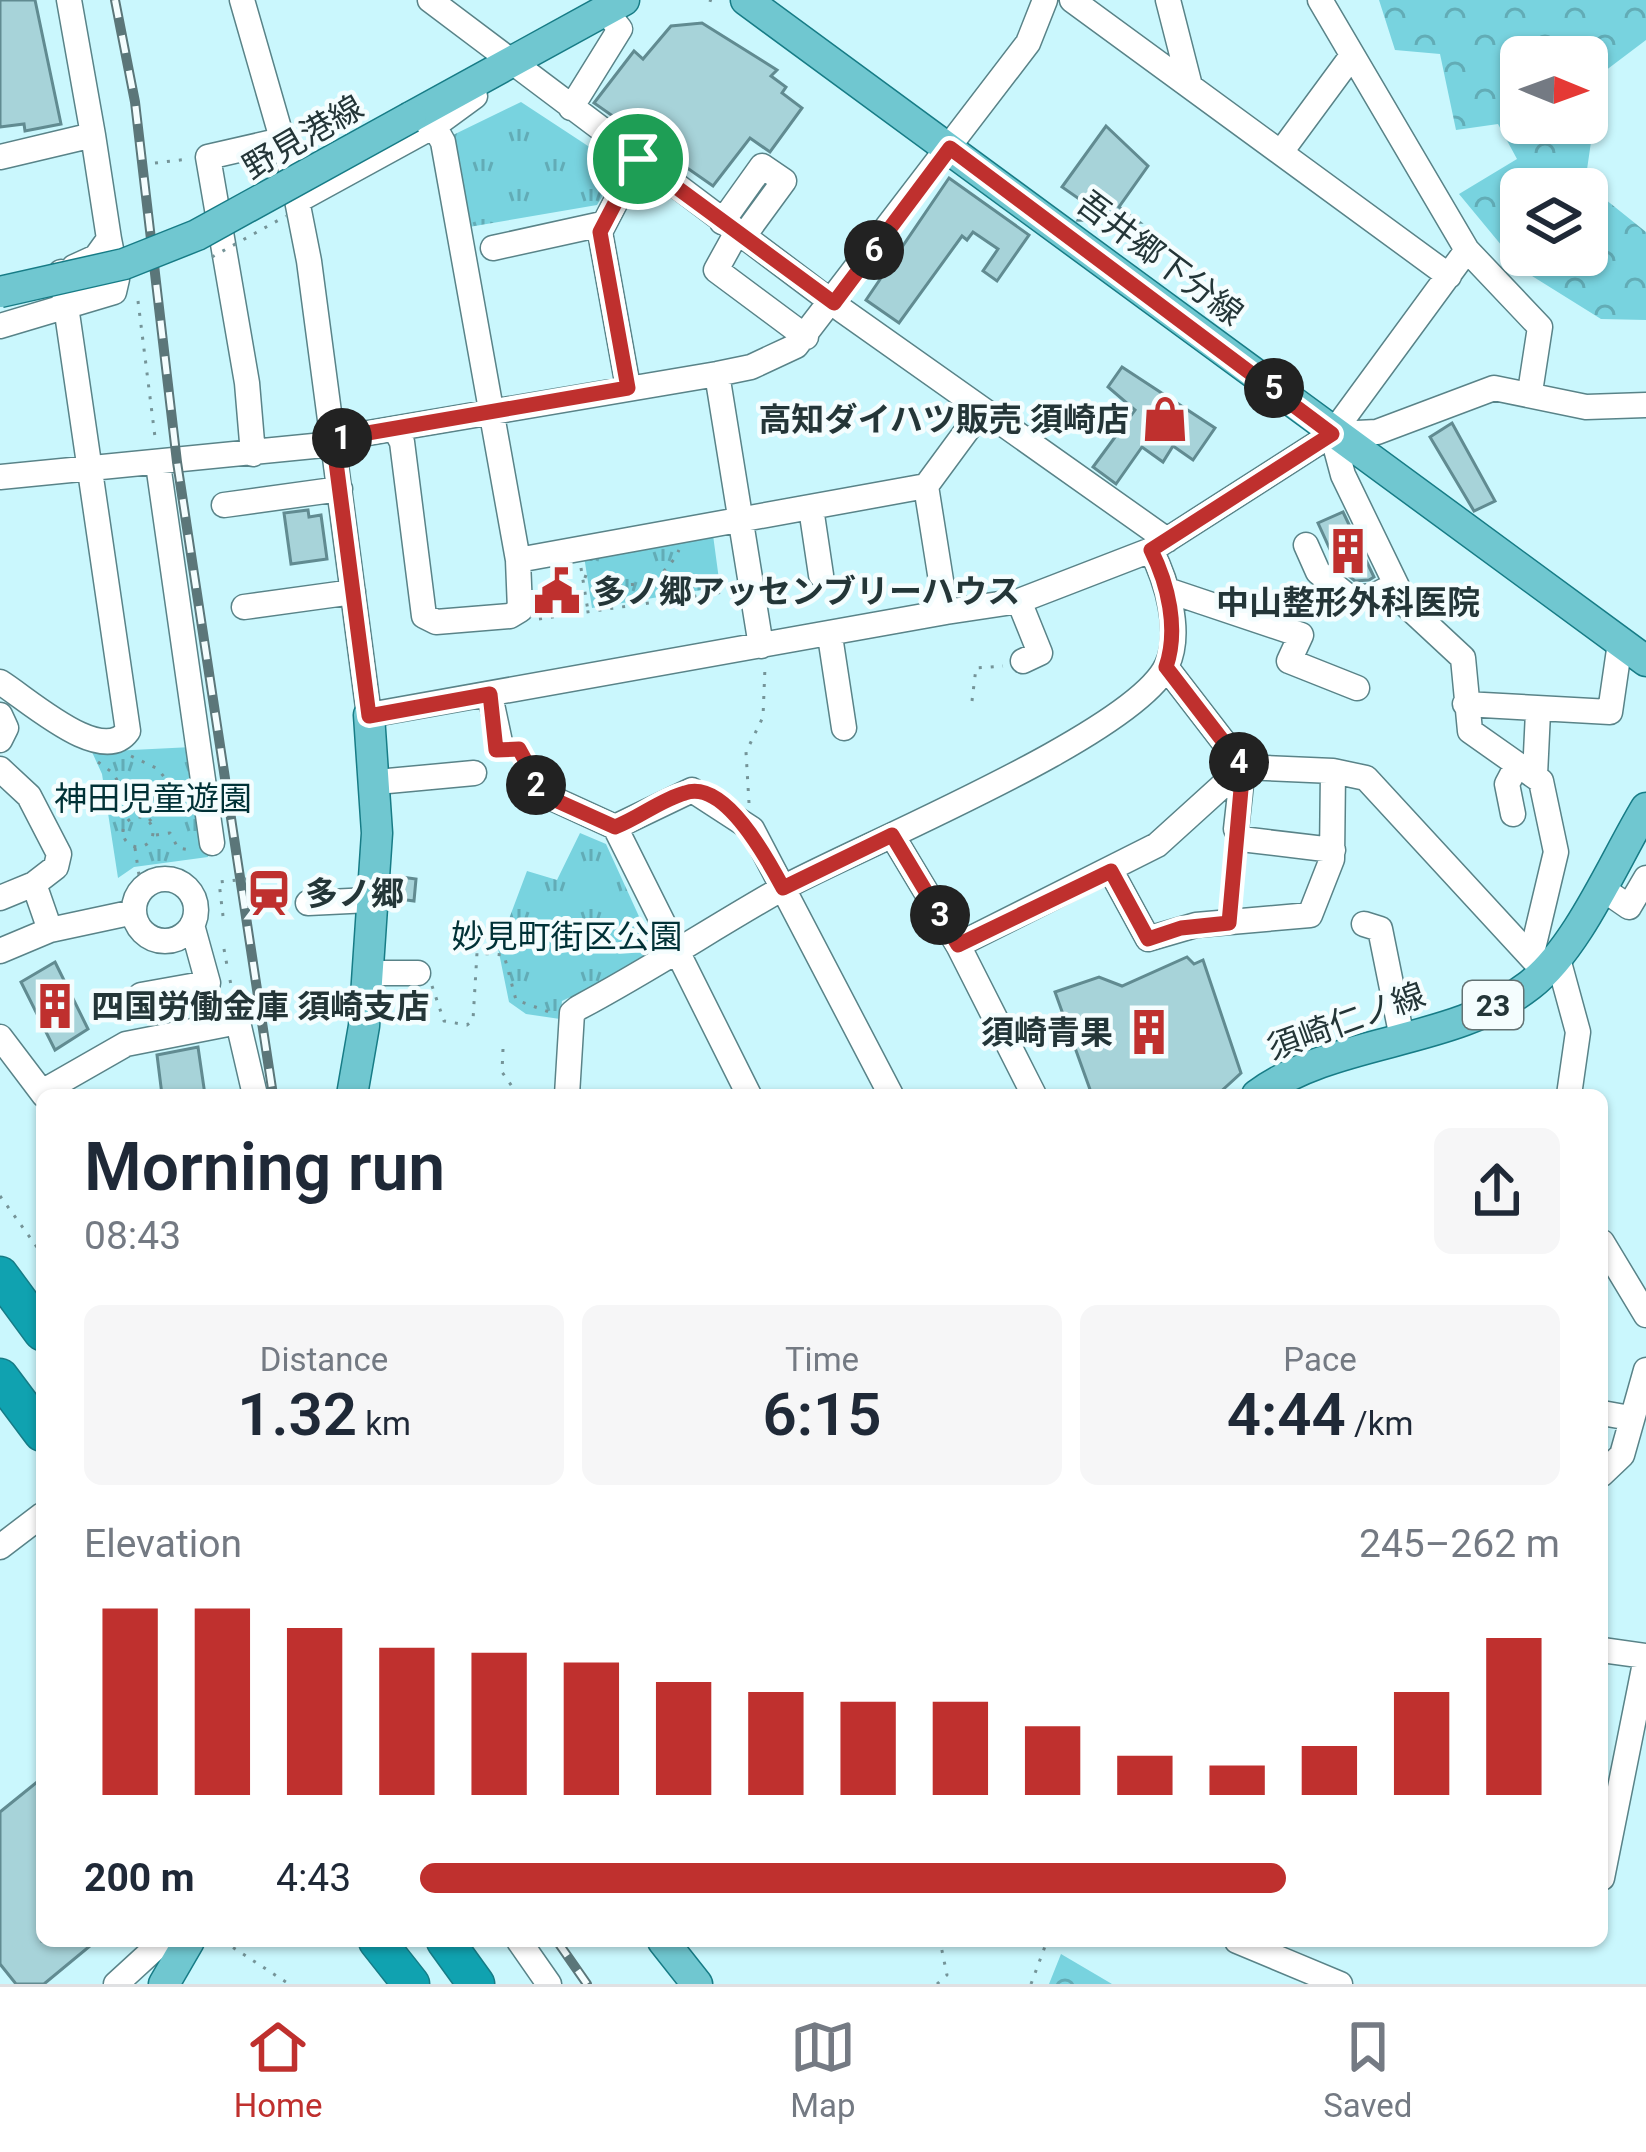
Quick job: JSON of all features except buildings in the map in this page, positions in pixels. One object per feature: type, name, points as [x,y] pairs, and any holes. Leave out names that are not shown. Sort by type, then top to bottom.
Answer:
[{"type":"highway","points":[[0,1275],[36,1324]]},
{"type":"highway","points":[[2,1382],[36,1420]]},
{"type":"highway","points":[[382,1947],[411,1984]]},
{"type":"highway","points":[[449,1947],[476,1984]]},
{"type":"highway","points":[[480,1947],[505,1984]]},
{"type":"main road","name":"吾井郷下分線","points":[[734,1],[950,148],[1646,661]]},
{"type":"main road","name":"野見港線","points":[[0,292],[124,264],[197,235],[423,121],[511,62],[614,5]]},
{"type":"main road","points":[[353,1089],[366,974],[376,782],[369,716]]},
{"type":"main road","name":"須崎仁ノ線","points":[[1266,1089],[1288,1075],[1500,1002],[1544,961],[1643,820]]},
{"type":"main road","points":[[164,1984],[186,1947]]},
{"type":"main road","points":[[668,1947],[698,1984]]},
{"type":"street","points":[[0,326],[67,310],[114,292],[117,279],[69,0]]},
{"type":"street","points":[[242,0],[291,170],[292,208],[334,442],[369,716],[1018,601],[1159,545],[1332,434],[1467,250]]},
{"type":"street","points":[[430,0],[1159,545],[1167,590],[1171,622],[1166,667],[1090,733],[783,888],[572,1013],[567,1089]]},
{"type":"street","points":[[0,477],[334,442],[717,374],[775,358],[806,337],[834,303],[1028,43],[1045,0]]},
{"type":"street","points":[[1072,0],[1449,276]]},
{"type":"street","points":[[1168,0],[1190,86]]},
{"type":"street","points":[[1320,0],[1467,250],[1540,327],[1542,346],[1530,392]]},
{"type":"street","points":[[571,108],[620,29],[614,5]]},
{"type":"street","points":[[1281,152],[1352,57]]},
{"type":"street","points":[[167,234],[218,212],[475,66],[511,62]]},
{"type":"street","points":[[292,208],[423,121],[443,142],[518,560],[520,610],[510,616],[436,622],[424,616],[402,442],[395,429]]},
{"type":"street","points":[[0,157],[93,135]]},
{"type":"street","points":[[253,454],[247,382],[208,157],[282,140]]},
{"type":"street","points":[[628,388],[600,246],[602,224],[638,159]]},
{"type":"street","points":[[493,248],[602,224]]},
{"type":"street","points":[[734,230],[716,270],[806,337]]},
{"type":"street","points":[[0,283],[61,272],[96,257],[109,239]]},
{"type":"street","points":[[0,682],[92,743],[112,743],[128,731],[61,272]]},
{"type":"street","points":[[717,374],[760,646]]},
{"type":"street","points":[[1332,434],[1365,436],[1494,388],[1586,407],[1646,405]]},
{"type":"street","points":[[518,560],[926,486],[982,410]]},
{"type":"street","points":[[1332,434],[1343,475],[1406,605],[1463,658],[1465,704],[1477,740],[1526,771],[1545,792],[1556,852],[1544,961]]},
{"type":"street","points":[[158,458],[210,848]]},
{"type":"street","points":[[926,486],[946,612]]},
{"type":"street","points":[[224,505],[340,489]]},
{"type":"street","points":[[811,508],[821,575]]},
{"type":"street","points":[[1306,545],[1318,572],[1350,598],[1374,596],[1395,585]]},
{"type":"street","points":[[1167,590],[1300,635],[1289,661],[1357,688]]},
{"type":"street","points":[[244,607],[353,592]]},
{"type":"street","points":[[1018,601],[1040,653],[1022,662]]},
{"type":"street","points":[[830,636],[844,728]]},
{"type":"street","points":[[1465,704],[1538,712],[1610,712],[1620,644]]},
{"type":"street","points":[[1166,667],[1243,767],[1236,830],[1250,841],[1333,850]]},
{"type":"street","points":[[490,694],[500,742]]},
{"type":"street","points":[[1514,814],[1507,784],[1526,771],[1538,712]]},
{"type":"street","points":[[0,715],[6,728],[0,740]]},
{"type":"street","points":[[958,945],[1111,871],[1184,824],[1243,767],[1334,771],[1373,783],[1544,961],[1578,1032],[1570,1089]]},
{"type":"street","points":[[0,769],[29,796],[59,854],[56,867],[34,884],[0,898]]},
{"type":"street","points":[[1111,871],[1148,939],[1181,928],[1310,915],[1333,850],[1334,771]]},
{"type":"street","points":[[376,782],[474,773]]},
{"type":"street","points":[[615,827],[692,790],[752,829],[888,1089]]},
{"type":"street","points":[[556,800],[615,827],[675,956],[746,1089]]},
{"type":"street","points":[[892,835],[958,945],[1031,1089]]},
{"type":"street","points":[[1600,887],[1629,907],[1646,878]]},
{"type":"street","points":[[141,995],[208,983],[192,925],[195,905],[176,881],[146,885],[134,912],[141,931],[158,940],[177,939],[192,925]]},
{"type":"street","points":[[34,884],[50,930]]},
{"type":"street","points":[[308,903],[370,900]]},
{"type":"street","points":[[0,951],[50,930],[134,912]]},
{"type":"street","points":[[1364,924],[1380,929],[1402,1038]]},
{"type":"street","points":[[366,974],[418,973]]},
{"type":"street","points":[[51,1089],[126,1044],[238,1022],[253,1089]]},
{"type":"street","points":[[0,1036],[39,1089]]},
{"type":"street","points":[[1608,1252],[1646,1315]]},
{"type":"street","points":[[1608,1469],[1622,1456],[1646,1370]]},
{"type":"street","points":[[1608,1414],[1630,1418]]},
{"type":"street","points":[[0,1547],[36,1520]]},
{"type":"street","points":[[1608,1651],[1646,1657],[1609,1804]]},
{"type":"street","points":[[100,1959],[117,1983],[156,1947]]},
{"type":"street","points":[[523,1947],[549,1984]]},
{"type":"street","points":[[1252,1947],[1340,1984]]},
{"type":"path","points":[[155,163],[208,157]]},
{"type":"path","points":[[212,257],[292,208]]},
{"type":"path","points":[[138,301],[158,458]]},
{"type":"path","points":[[584,576],[620,586],[659,578],[678,554],[682,531]]},
{"type":"path","points":[[579,558],[588,613]]},
{"type":"path","points":[[510,616],[588,613],[751,588]]},
{"type":"path","points":[[752,829],[746,752],[767,695],[760,646]]},
{"type":"path","points":[[972,701],[976,668],[1022,662]]},
{"type":"path","points":[[500,742],[496,750],[519,749],[537,786],[556,800]]},
{"type":"path","points":[[129,748],[130,756],[158,769],[178,796]]},
{"type":"path","points":[[93,759],[113,773],[137,817],[148,821]]},
{"type":"path","points":[[148,821],[191,786]]},
{"type":"path","points":[[137,817],[124,830],[125,839],[135,847],[139,875]]},
{"type":"path","points":[[148,821],[153,835]]},
{"type":"path","points":[[1229,923],[1236,830]]},
{"type":"path","points":[[135,847],[147,844],[153,835],[170,833],[178,848],[210,848]]},
{"type":"path","points":[[224,916],[218,882],[289,880]]},
{"type":"path","points":[[224,949],[238,1022]]},
{"type":"path","points":[[418,973],[430,976],[444,1021],[452,1025],[473,1019],[477,953],[504,955],[513,991],[522,1004],[572,1013]]},
{"type":"path","points":[[502,1049],[502,1072],[514,1089]]},
{"type":"path","points":[[0,1196],[36,1246]]},
{"type":"path","points":[[232,1947],[290,1984]]},
{"type":"path","points":[[938,1984],[947,1975],[941,1947]]},
{"type":"path","points":[[1031,1984],[1044,1947]]},
{"type":"green space","points":[[1379,0],[1646,0],[1646,40],[1608,69],[1608,36],[1500,36],[1500,128],[1498,124],[1456,130],[1440,54],[1395,50]]},
{"type":"green space","points":[[521,102],[620,167],[597,205],[469,227],[453,135]]},
{"type":"green space","points":[[1509,144],[1591,144],[1587,168],[1502,168],[1517,159]]},
{"type":"green space","points":[[1500,169],[1500,244],[1459,194]]},
{"type":"green space","points":[[1608,201],[1646,232],[1646,320],[1601,319],[1532,276],[1608,276]]},
{"type":"green space","points":[[713,535],[720,587],[592,608],[584,556]]},
{"type":"green space","name":"神田児童遊園","points":[[192,747],[208,857],[134,867],[118,878],[102,774],[92,752]]},
{"type":"green space","name":"妙見町街区公園","points":[[580,833],[606,844],[657,956],[562,1001],[560,1019],[526,1014],[509,1002],[498,948],[527,871],[557,880]]},
{"type":"green space","points":[[1061,1954],[1112,1984],[1049,1984]]},
{"type":"railway","points":[[115,0],[135,102],[177,462],[272,1089]]},
{"type":"railway","points":[[561,1947],[587,1984]]},
{"type":"place","name":"高知ダイハツ販売 須崎店","points":[[1165,419]]},
{"type":"place","name":"中山整形外科医院","points":[[1348,551]]},
{"type":"place","name":"多ノ郷アッセンブリーハウス","points":[[557,591]]},
{"type":"place","name":"多ノ郷","points":[[269,893]]},
{"type":"place","name":"四国労働金庫 須崎支店","points":[[55,1006]]},
{"type":"place","name":"須崎青果","points":[[1149,1032]]},
{"type":"route","points":[[950,148],[1332,434],[1151,550],[1167,590],[1171,622],[1166,667],[1243,767],[1229,923],[1181,928],[1148,939],[1111,871],[958,945],[892,835],[783,888],[752,829],[702,793],[681,794],[615,827],[544,795],[519,749],[496,750],[500,742],[490,694],[369,716],[333,439],[628,388],[600,232],[638,159],[834,303],[950,148]]}]
